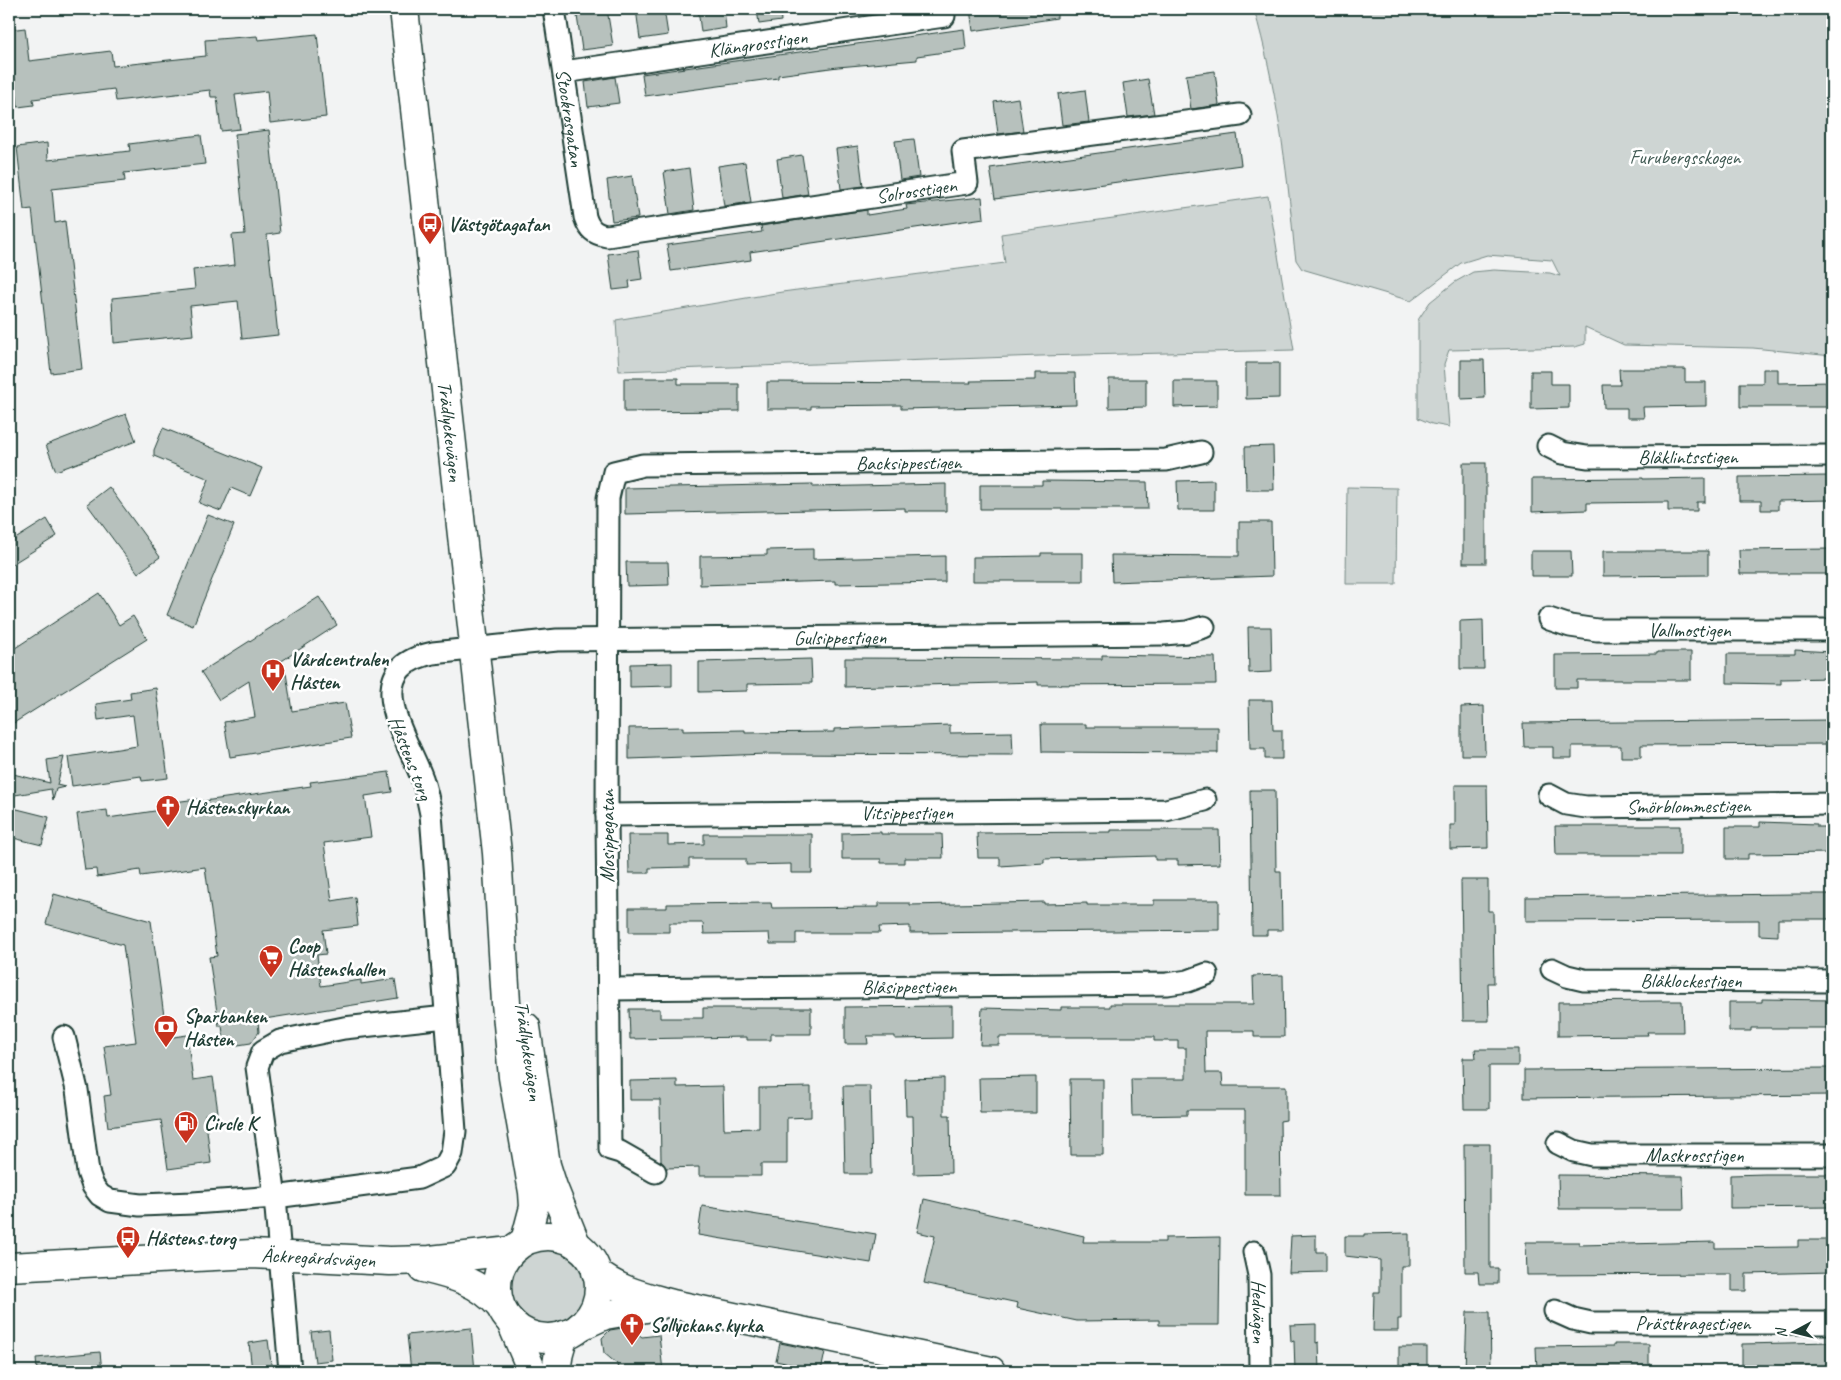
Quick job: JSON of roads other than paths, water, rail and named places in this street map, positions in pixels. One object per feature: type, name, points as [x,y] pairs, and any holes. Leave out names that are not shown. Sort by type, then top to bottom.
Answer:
[{"type":"street","name":"Trädlyckevägen","points":[[404,9],[497,854],[506,1003],[513,1077],[533,1192],[534,1207],[518,1246]]},
{"type":"street","name":"Stockrosgatan","points":[[554,9],[585,217],[589,228]]},
{"type":"street","name":"Klängrosstigen","points":[[564,72],[944,16],[943,9]]},
{"type":"street","name":"Solrosstigen","points":[[589,228],[597,234],[607,236],[967,183],[963,151],[1240,115]]},
{"type":"street","name":"Blåklintsstigen","points":[[1548,446],[1562,453],[1587,457],[1832,456]]},
{"type":"street","name":"Backsippestigen","points":[[614,472],[643,465],[1166,460],[1201,452]]},
{"type":"street","name":"Mosippegatan","points":[[614,472],[608,498],[607,641],[610,1149],[620,1152],[655,1172]]},
{"type":"street","name":"Vallmostigen","points":[[1549,619],[1570,626],[1597,630],[1832,630]]},
{"type":"street","name":"Gulsippestigen","points":[[474,648],[557,640],[1164,634],[1187,632],[1204,627]]},
{"type":"street","name":"Håstens torg","points":[[64,1037],[77,1090],[88,1172],[93,1186],[100,1195],[110,1201],[140,1205],[275,1197],[418,1178],[445,1166],[452,1153],[455,1131],[431,814],[420,772],[396,720],[392,707],[391,688],[405,662],[433,653],[474,648]]},
{"type":"street","name":"Smörblommestigen","points":[[1549,795],[1566,804],[1586,807],[1832,804]]},
{"type":"street","name":"Vitsippestigen","points":[[607,815],[1166,810],[1206,800]]},
{"type":"street","name":"Trädlyckevägen","points":[[497,854],[515,950],[545,1157],[553,1187],[576,1244]]},
{"type":"street","name":"Blåklockestigen","points":[[1552,969],[1567,976],[1584,980],[1832,981]]},
{"type":"street","name":"Blåsippestigen","points":[[609,989],[1167,984],[1188,981],[1207,974]]},
{"type":"street","points":[[290,1371],[275,1197],[257,1066],[263,1052],[280,1041],[344,1028],[446,1017]]},
{"type":"street","name":"Maskrosstigen","points":[[1558,1143],[1574,1151],[1592,1155],[1832,1155]]},
{"type":"street","points":[[532,1371],[506,1314],[497,1283],[499,1271],[518,1246],[551,1236],[576,1244],[589,1256],[598,1282],[597,1301],[588,1319],[572,1330],[556,1362],[556,1371]]},
{"type":"street","name":"Äckregårdsvägen","points":[[9,1267],[128,1259],[280,1254],[390,1261],[430,1260],[518,1246]]},
{"type":"street","name":"Hedvägen","points":[[1254,1252],[1259,1275],[1260,1371]]},
{"type":"street","name":"Äckregårdsvägen","points":[[390,1261],[455,1275],[480,1287],[506,1314]]},
{"type":"street","points":[[596,1272],[613,1285],[628,1292],[672,1304],[958,1368],[991,1371]]},
{"type":"street","points":[[506,1314],[524,1332],[540,1337],[572,1330],[594,1319],[625,1310],[672,1304]]},
{"type":"street","name":"Prästkragestigen","points":[[1555,1311],[1573,1319],[1591,1323],[1832,1323]]},
{"type":"place","name":"Västgötagatan","points":[[430,245]]},
{"type":"place","name":"Vårdcentralen Håsten","points":[[273,692]]},
{"type":"place","name":"Håstenskyrkan","points":[[168,828]]},
{"type":"place","name":"Coop Håstenshallen","points":[[271,978]]},
{"type":"place","name":"Sparbanken Håsten","points":[[166,1048]]},
{"type":"place","name":"Circle K","points":[[186,1144]]},
{"type":"place","name":"Håstens torg","points":[[128,1259]]},
{"type":"place","name":"Sollyckans kyrka","points":[[632,1346]]},
{"type":"park label","name":"Furubergsskogen","points":[[1685,157]]}]
